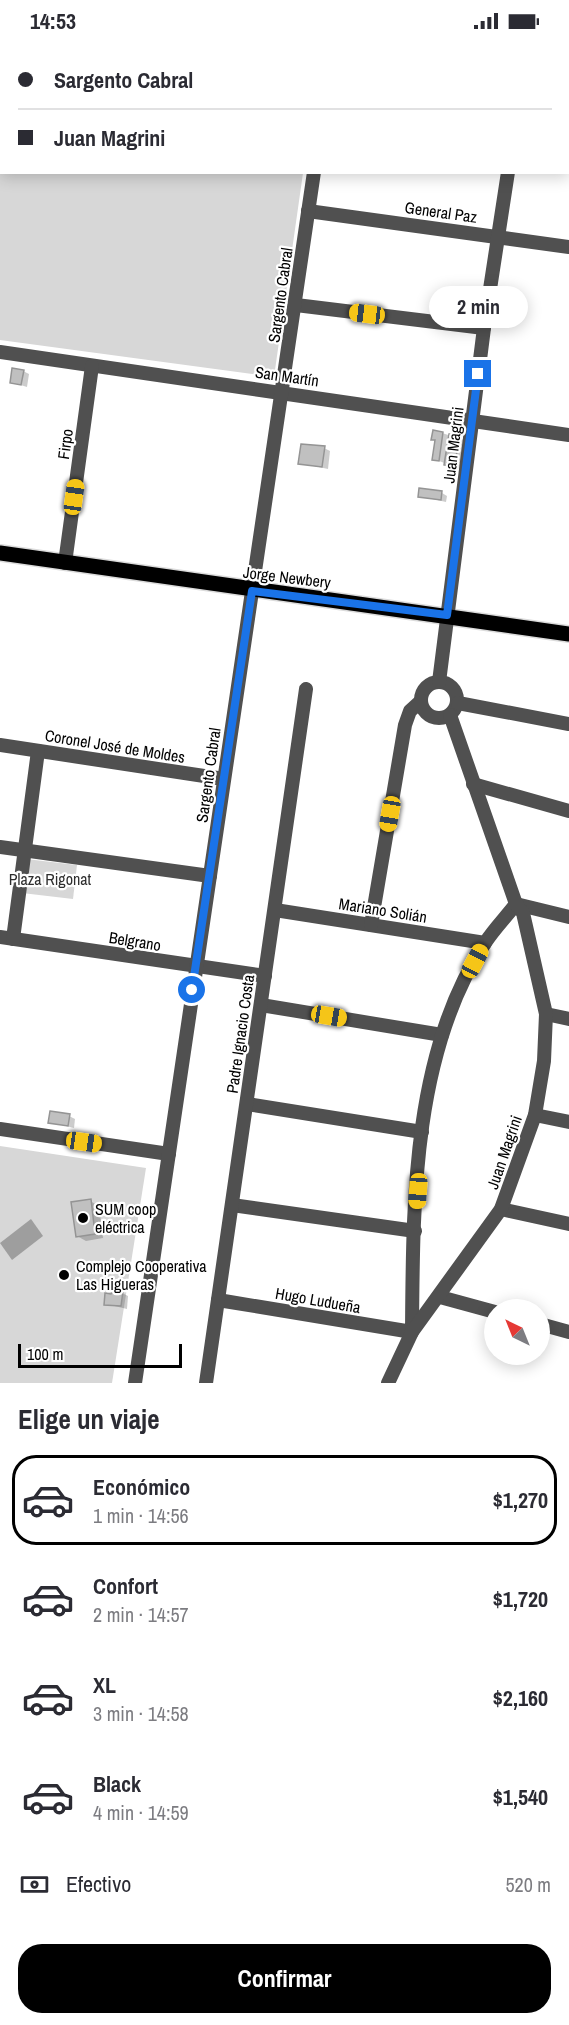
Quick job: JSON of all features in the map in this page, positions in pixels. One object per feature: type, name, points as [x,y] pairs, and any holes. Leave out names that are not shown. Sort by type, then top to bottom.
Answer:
[{"type":"main road","name":"Jorge Newbery","points":[[0,554],[252,591],[447,615],[569,634]]},
{"type":"street","name":"Sargento Cabral","points":[[135,1383],[314,174]]},
{"type":"street","name":"Juan Magrini","points":[[439,682],[484,328],[508,174]]},
{"type":"street","name":"General Paz","points":[[309,211],[569,247]]},
{"type":"street","points":[[296,305],[484,328]]},
{"type":"street","name":"San Martín","points":[[0,352],[569,435]]},
{"type":"street","name":"Firpo","points":[[65,563],[92,366]]},
{"type":"street","points":[[372,925],[405,725],[411,711],[421,700],[428,687],[439,682],[451,686],[458,697],[458,703],[450,716],[432,718],[423,710],[421,700]]},
{"type":"street","name":"Padre Ignacio Costa","points":[[206,1383],[306,689]]},
{"type":"street","points":[[458,703],[569,724]]},
{"type":"street","name":"Juan Magrini","points":[[392,1382],[412,1332],[440,1297],[501,1209],[535,1115],[544,1061],[546,1014],[523,913],[516,904],[450,716]]},
{"type":"street","name":"Coronel José de Moldes","points":[[0,745],[224,779]]},
{"type":"street","points":[[7,938],[26,851],[38,751]]},
{"type":"street","points":[[473,784],[569,811]]},
{"type":"street","points":[[0,847],[210,876]]},
{"type":"street","points":[[412,1332],[412,1271],[422,1132],[429,1086],[442,1035],[456,997],[485,943],[516,904],[569,916]]},
{"type":"street","name":"Mariano Solián","points":[[275,910],[485,943]]},
{"type":"street","name":"Belgrano","points":[[7,938],[266,976]]},
{"type":"street","points":[[261,1005],[442,1035]]},
{"type":"street","points":[[546,1014],[569,1019]]},
{"type":"street","points":[[247,1104],[422,1132]]},
{"type":"street","points":[[535,1115],[569,1122]]},
{"type":"street","points":[[0,1129],[169,1154]]},
{"type":"street","points":[[232,1205],[415,1231]]},
{"type":"street","points":[[501,1209],[569,1224]]},
{"type":"street","points":[[440,1297],[484,1309]]},
{"type":"street","name":"Hugo Ludueña","points":[[218,1300],[412,1332]]},
{"type":"street","points":[[550,1327],[569,1332]]},
{"type":"green space","points":[[0,174],[303,174],[274,377],[0,340]]},
{"type":"green space","name":"Plaza Rigonat","points":[[26,859],[77,865],[73,899],[22,893]]},
{"type":"green space","name":"Complejo Cooperativa Las Higueras","points":[[0,1146],[146,1168],[112,1383],[0,1383]]},
{"type":"shaded area","points":[[31,1219],[43,1236],[12,1260],[0,1243]]},
{"type":"building","points":[[12,368],[24,370],[21,385],[10,383]]},
{"type":"building","points":[[433,430],[443,432],[439,461],[432,460],[435,440],[431,440]]},
{"type":"building","points":[[449,434],[459,435],[455,467],[444,465]]},
{"type":"building","points":[[301,444],[325,446],[322,467],[298,464]]},
{"type":"building","points":[[419,488],[442,491],[441,500],[418,497]]},
{"type":"building","points":[[50,1111],[70,1114],[68,1126],[48,1123]]},
{"type":"building","name":"SUM coop eléctrica","points":[[91,1199],[95,1234],[76,1237],[71,1202]]},
{"type":"building","points":[[113,1291],[123,1291],[121,1306],[104,1305],[105,1293],[111,1294]]},
{"type":"place","name":"SUM coop eléctrica","points":[[83,1218]]},
{"type":"place","name":"Complejo Cooperativa Las Higueras","points":[[64,1275]]},
{"type":"route","points":[[192,990],[252,591],[447,615],[478,374]]}]
